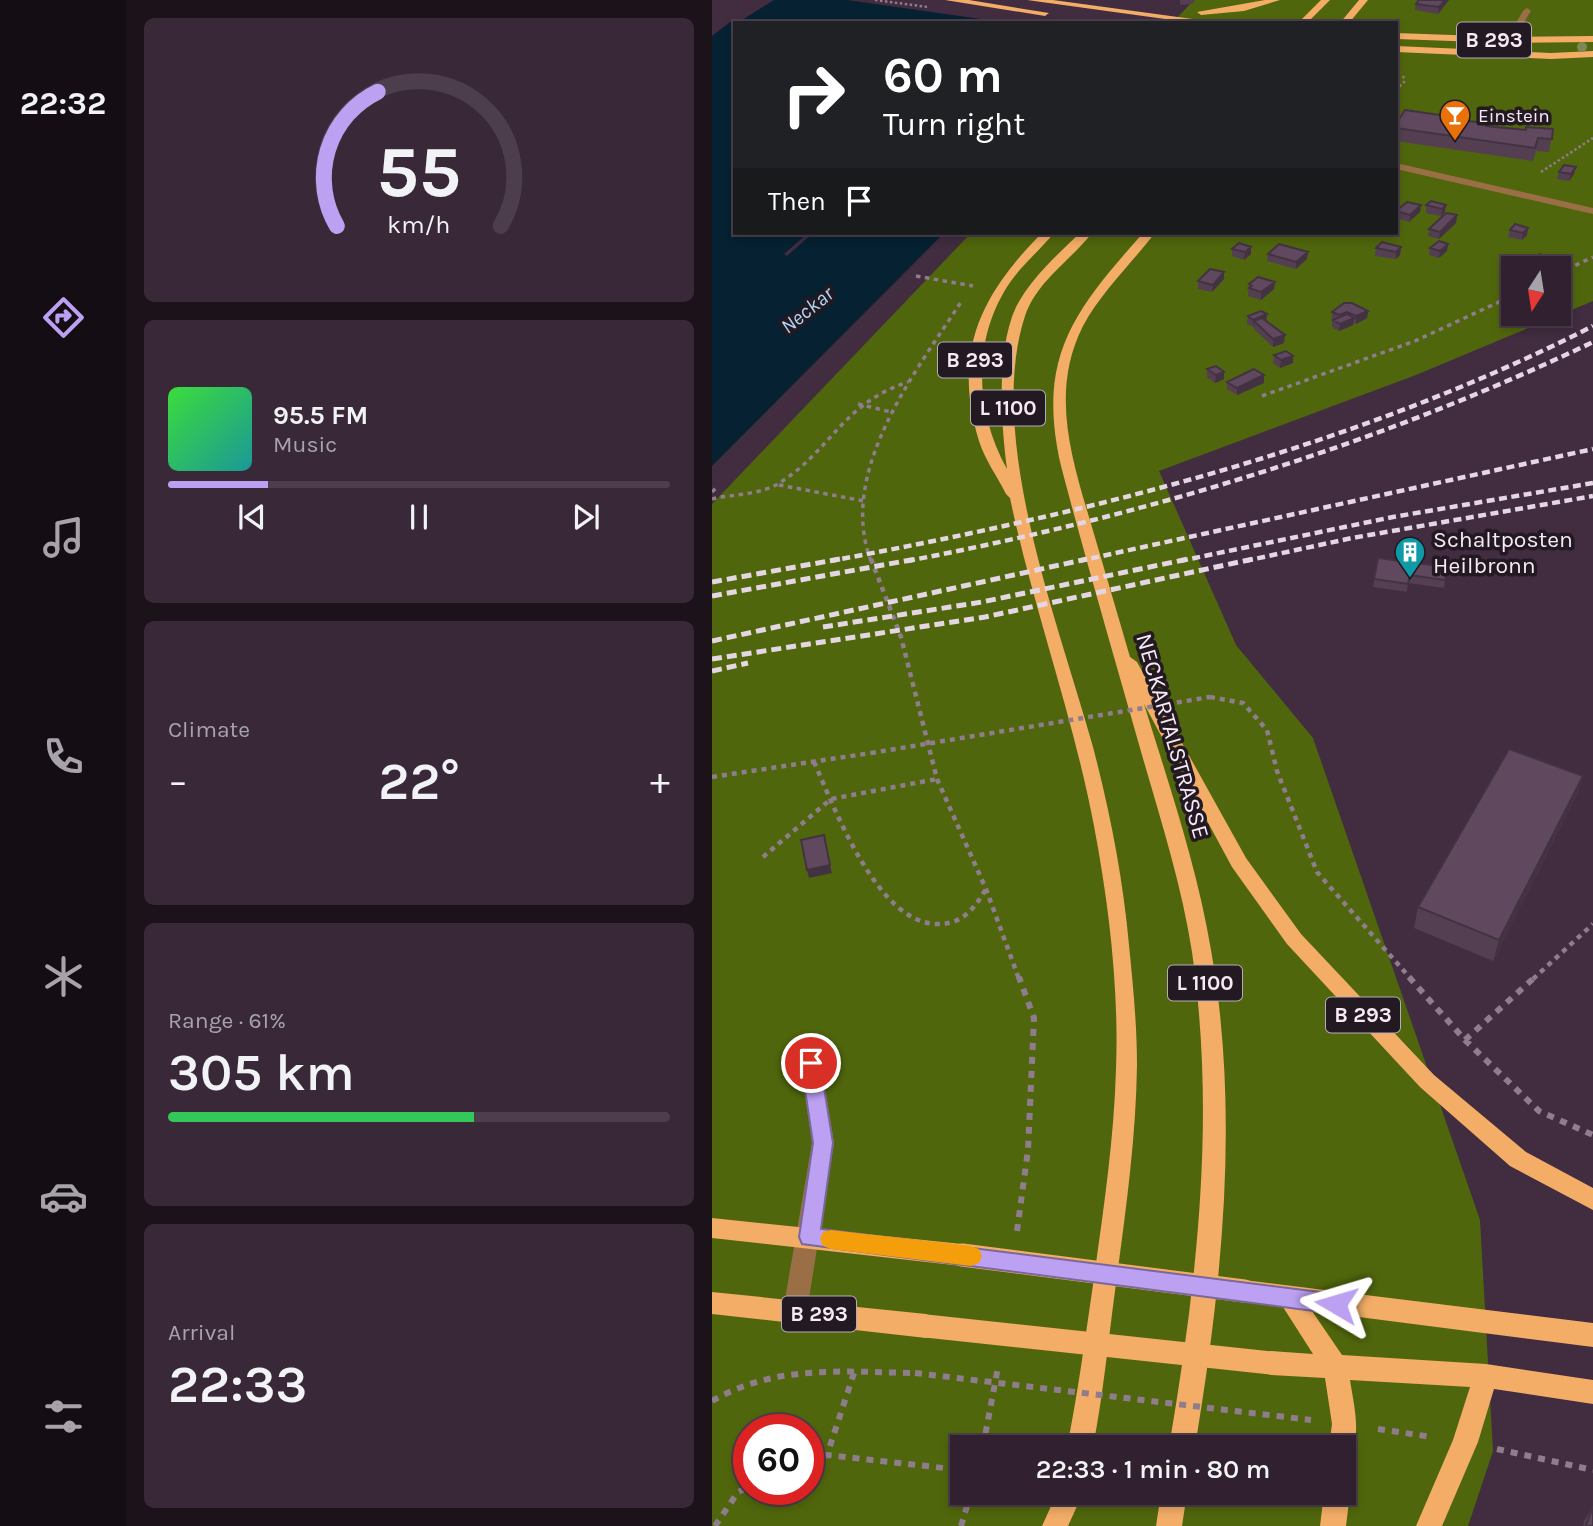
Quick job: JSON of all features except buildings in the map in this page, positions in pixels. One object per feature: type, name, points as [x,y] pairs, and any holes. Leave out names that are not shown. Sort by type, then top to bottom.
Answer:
[{"type":"main road","points":[[949,0],[1111,21]]},
{"type":"main road","points":[[1031,0],[1098,9],[1185,15],[1210,21]]},
{"type":"main road","points":[[1185,15],[1235,9],[1276,0]]},
{"type":"main road","points":[[1304,21],[1326,0]]},
{"type":"main road","points":[[1346,21],[1364,1]]},
{"type":"main road","name":"B 293","points":[[1398,36],[1508,40],[1593,39]]},
{"type":"main road","points":[[1398,49],[1593,54]]},
{"type":"main road","name":"B 293","points":[[1045,235],[1021,259],[987,308],[976,343],[975,379],[987,441],[1018,503],[1097,797],[1111,869],[1126,1031],[1123,1132],[1111,1239],[1082,1435]]},
{"type":"main road","name":"L 1100","points":[[1018,503],[1007,397],[1011,345],[1019,314],[1053,265],[1084,235]]},
{"type":"main road","name":"NECKARTALSTRASSE","points":[[1147,235],[1091,301],[1071,332],[1060,367],[1057,398],[1067,456],[1116,641],[1187,882],[1206,986],[1215,1091],[1216,1171],[1210,1252],[1184,1435]]},
{"type":"main road","name":"B 293","points":[[1116,641],[1193,774],[1239,862],[1294,939],[1360,1013],[1427,1081],[1518,1159],[1593,1200]]},
{"type":"main road","points":[[712,1228],[962,1255],[1291,1299],[1593,1335]]},
{"type":"main road","points":[[1291,1299],[1336,1368],[1343,1435]]},
{"type":"main road","name":"B 293","points":[[712,1303],[1271,1363],[1486,1376],[1593,1392]]},
{"type":"main road","points":[[1429,1526],[1465,1442],[1486,1376]]},
{"type":"main road","points":[[1055,1526],[1065,1505]]},
{"type":"main road","points":[[1061,1526],[1067,1505]]},
{"type":"main road","points":[[1169,1526],[1172,1505]]},
{"type":"main road","points":[[1333,1526],[1336,1505]]},
{"type":"lane","points":[[1508,40],[1527,10]]},
{"type":"lane","points":[[1398,166],[1593,211]]},
{"type":"lane","points":[[795,1311],[823,1143],[811,1063]]},
{"type":"path","points":[[1550,167],[1593,138]]},
{"type":"path","points":[[1571,267],[1593,257]]},
{"type":"path","points":[[916,276],[974,286]]},
{"type":"path","points":[[1262,396],[1414,341],[1501,301]]},
{"type":"path","points":[[778,485],[858,404],[888,386],[909,382],[874,448],[864,501],[864,542],[901,638],[937,779],[986,889],[1034,1018],[1028,1150],[1015,1243]]},
{"type":"path","points":[[858,404],[891,412]]},
{"type":"path","points":[[712,499],[778,485],[864,501]]},
{"type":"path","points":[[712,492],[717,487]]},
{"type":"path","points":[[712,777],[1210,697],[1243,703],[1267,730],[1277,771],[1317,872],[1465,1040],[1539,1111],[1593,1135]]},
{"type":"path","points":[[814,762],[831,799],[881,889],[905,915],[925,923],[958,922],[975,909],[986,889]]},
{"type":"path","points":[[763,858],[831,799],[937,779]]},
{"type":"path","points":[[1465,1040],[1593,924]]},
{"type":"path","points":[[985,1435],[998,1362]]},
{"type":"path","points":[[712,1401],[729,1389],[792,1371],[916,1373],[1277,1416],[1340,1435]]},
{"type":"path","points":[[827,1455],[854,1373]]},
{"type":"path","points":[[1356,1437],[1465,1442],[1593,1470]]},
{"type":"path","points":[[824,1456],[950,1469]]},
{"type":"path","points":[[715,1526],[733,1499]]},
{"type":"path","points":[[961,1526],[967,1505]]},
{"type":"green space","points":[[1194,0],[1593,0],[1593,301],[1571,310],[1571,256],[1501,256],[1501,326],[1533,326],[1416,375],[1159,471],[1236,645],[1313,738],[1480,1220],[1493,1451],[1468,1526],[712,1526],[712,504],[969,235],[1398,235],[1398,21],[1174,21]]},
{"type":"water","points":[[774,0],[1059,0],[1038,21],[741,21]]},
{"type":"water","name":"Neckar","points":[[734,19],[737,21],[733,21],[733,235],[806,235],[784,254],[787,256],[811,235],[942,235],[712,466],[712,36]]},
{"type":"pier","points":[[847,0],[1063,0],[1043,21],[995,21]]},
{"type":"pier","points":[[1070,0],[1177,3],[1160,21],[1048,21]]},
{"type":"railway","points":[[830,561],[1026,521],[1221,471],[1410,407],[1503,369],[1593,326]]},
{"type":"railway","points":[[907,561],[1084,522],[1257,474],[1427,414],[1593,342]]},
{"type":"railway","points":[[1079,561],[1593,449]]},
{"type":"railway","points":[[1180,561],[1393,517],[1593,483]]},
{"type":"railway","points":[[1245,561],[1352,538],[1593,496]]},
{"type":"railway","points":[[712,582],[840,559]]},
{"type":"railway","points":[[712,596],[916,559]]},
{"type":"railway","points":[[712,641],[1087,559]]},
{"type":"railway","points":[[823,627],[982,602],[1188,559]]},
{"type":"railway","points":[[712,659],[985,617],[1253,559]]},
{"type":"railway","points":[[712,671],[748,663]]},
{"type":"slow traffic","points":[[831,1239],[971,1256]]},
{"type":"place","name":"Einstein","points":[[1455,142]]},
{"type":"place","name":"Schaltposten Heilbronn","points":[[1410,579]]},
{"type":"route","points":[[811,1063],[823,1143],[809,1237],[1336,1304]]}]
